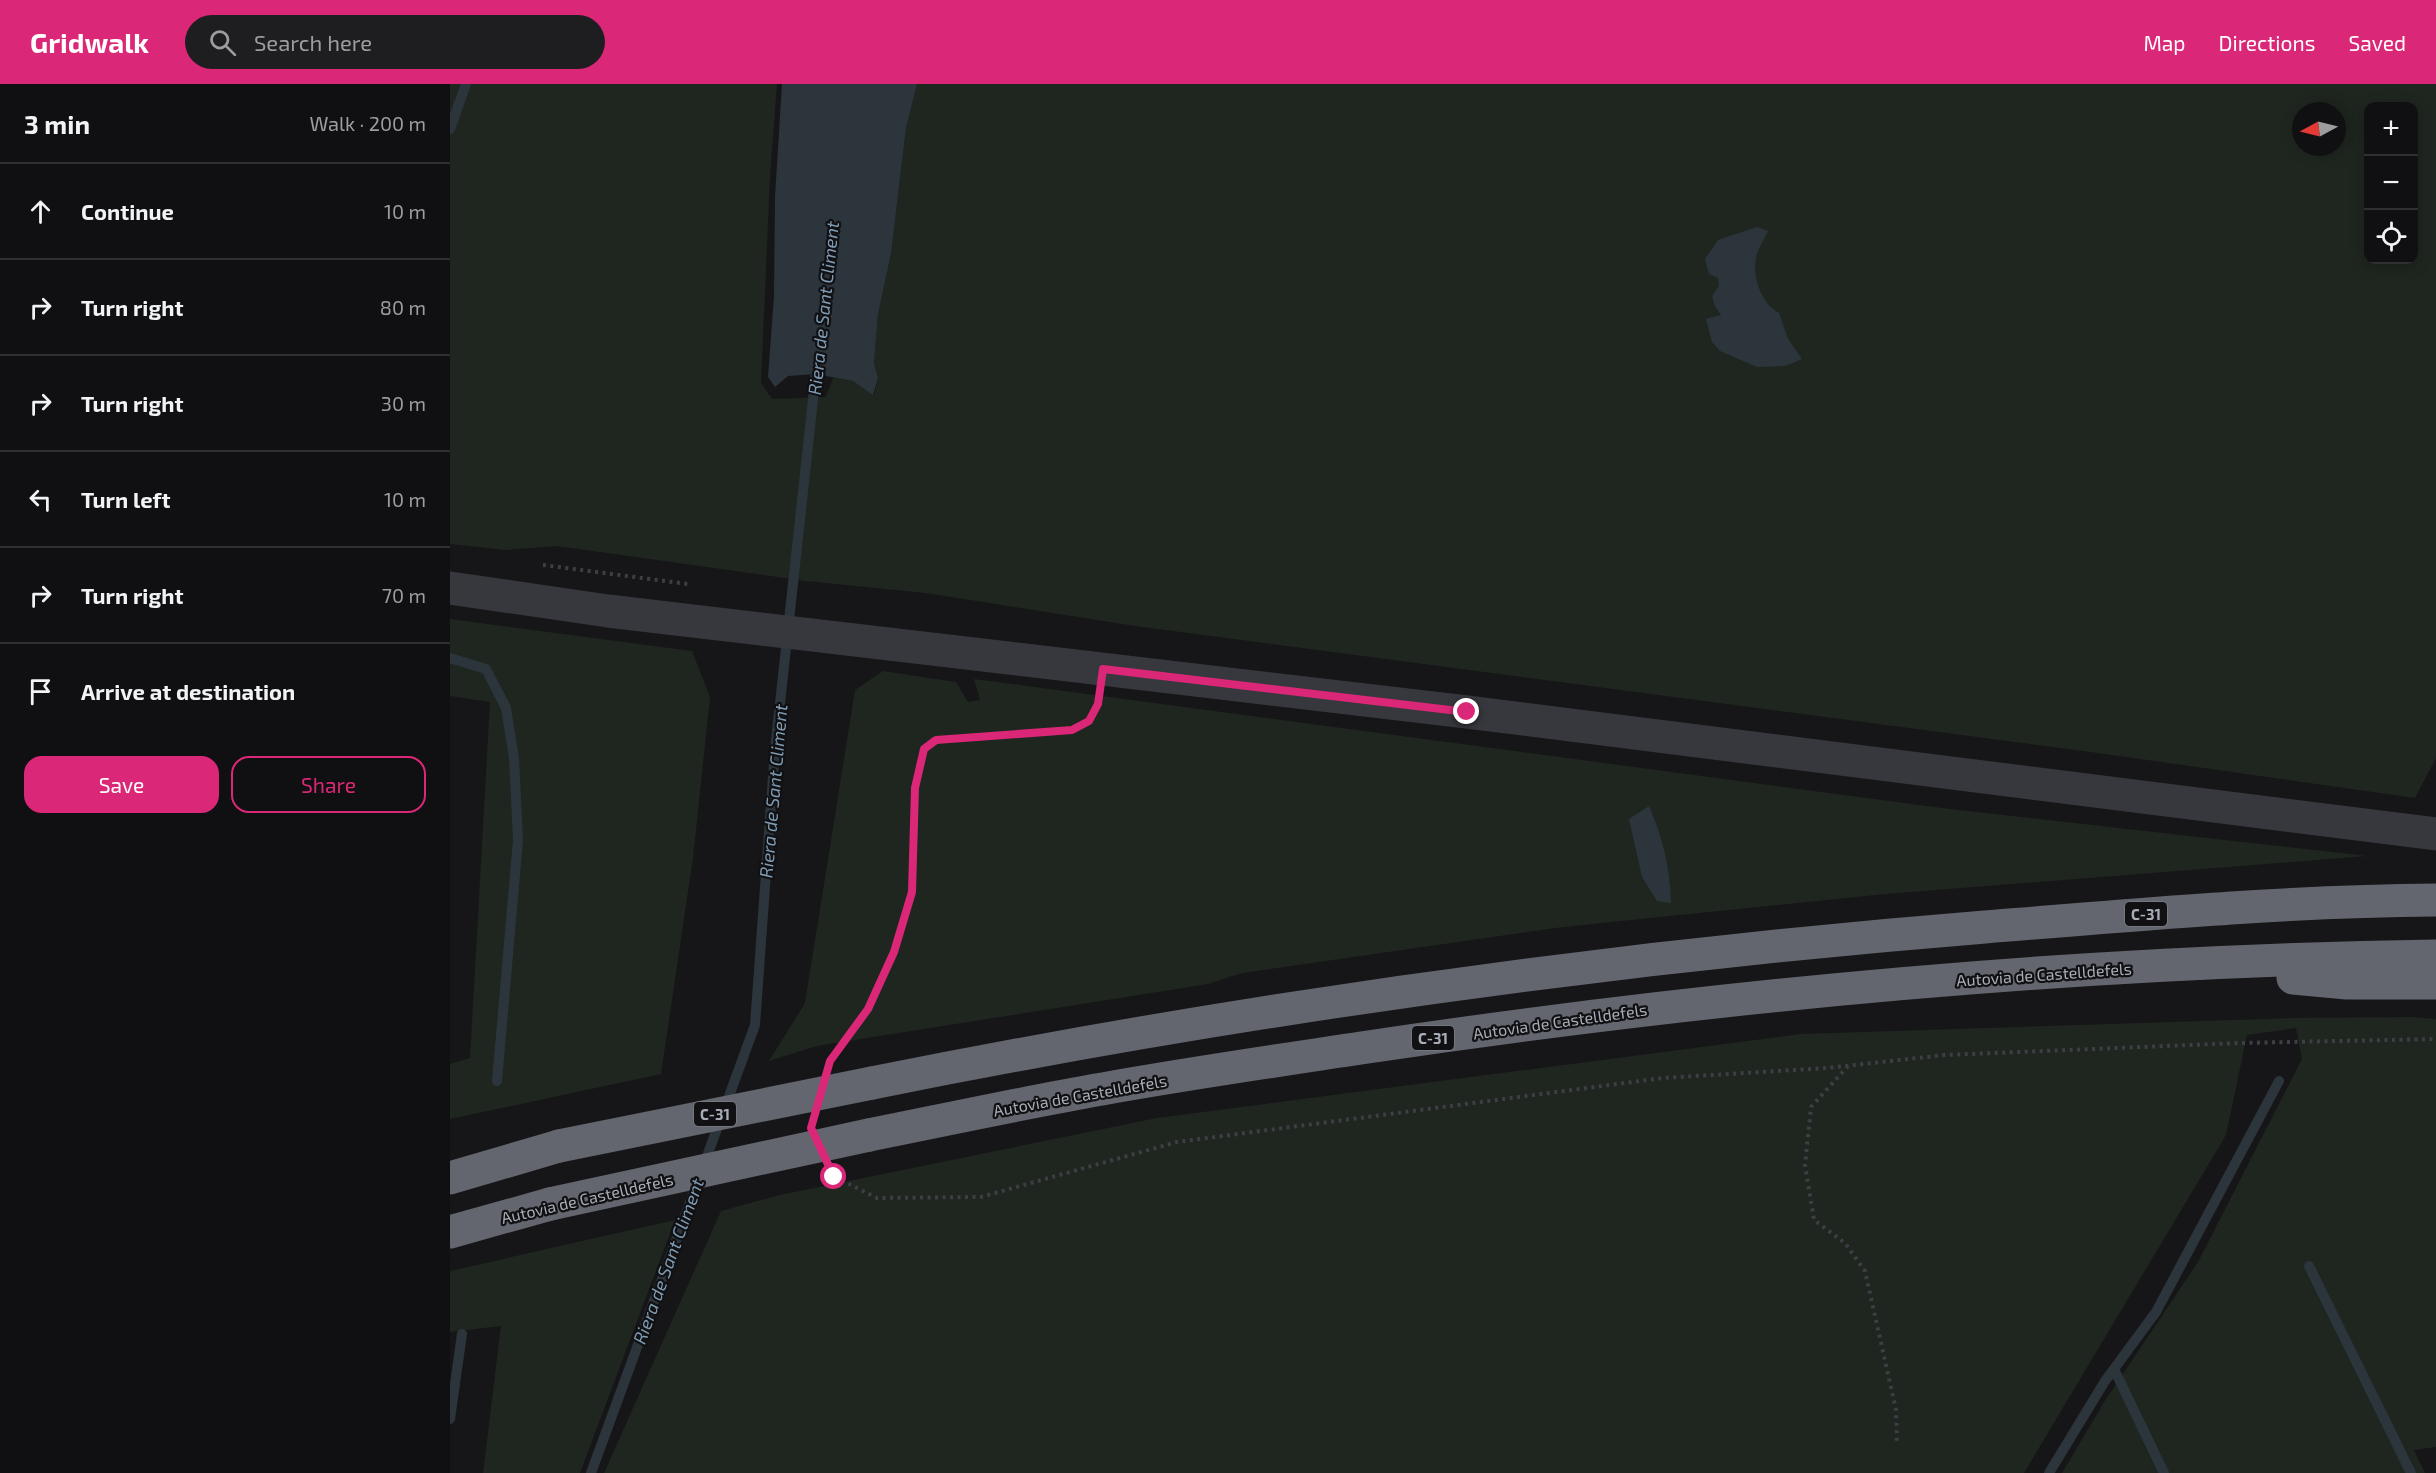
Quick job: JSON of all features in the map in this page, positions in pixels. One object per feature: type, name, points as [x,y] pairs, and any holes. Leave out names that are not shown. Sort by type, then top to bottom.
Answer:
[{"type":"highway","name":"C-31","points":[[450,1178],[559,1146],[1064,1045],[1270,1011],[1638,961],[1857,937],[2161,913],[2436,900]]},
{"type":"highway","name":"Autovia de Castelldefels","points":[[450,1232],[550,1204],[1066,1095],[1439,1037],[1638,1010],[1859,987],[2150,966],[2436,956]]},
{"type":"highway","points":[[2150,966],[2347,983],[2436,983]]},
{"type":"street","points":[[450,588],[608,611],[1467,712],[2436,834]]},
{"type":"path","points":[[830,1061],[868,1009],[894,952],[912,892],[915,788],[924,749],[936,740],[1072,730],[1089,721],[1098,704],[1103,669]]},
{"type":"path","points":[[830,1167],[834,1177],[877,1198],[981,1197],[1176,1142],[1664,1078],[1849,1065],[1945,1055],[2240,1043],[2436,1039]]},
{"type":"path","points":[[1849,1065],[1811,1107],[1805,1165],[1814,1220],[1845,1243],[1865,1271],[1896,1410],[1897,1445]]},
{"type":"shaded area","points":[[450,84],[777,84],[770,177],[761,383],[772,399],[826,397],[833,378],[853,381],[874,395],[878,378],[874,363],[878,314],[891,254],[906,128],[917,84],[2436,84],[2436,758],[2415,798],[2098,753],[1135,626],[925,593],[806,581],[557,546],[505,550],[450,544]]},
{"type":"shaded area","points":[[450,619],[692,651],[710,697],[693,858],[661,1074],[450,1119],[450,1064],[470,1058],[490,702],[450,696]]},
{"type":"shaded area","points":[[883,671],[956,682],[968,702],[980,700],[974,679],[1942,808],[2367,856],[1885,894],[1563,927],[1242,973],[1208,984],[817,1046],[769,1061],[805,1003],[855,690]]},
{"type":"shaded area","points":[[2412,1017],[2436,1019],[2436,1447],[2414,1450],[2425,1473],[2062,1473],[2106,1399],[2198,1262],[2302,1059],[2296,1028],[2247,1035],[2226,1135],[2024,1473],[604,1473],[721,1211],[780,1195],[1157,1118],[1801,1034],[2294,1018]]},
{"type":"shaded area","points":[[675,1220],[580,1473],[483,1473],[501,1326],[450,1332],[450,1271]]},
{"type":"water","points":[[782,84],[917,84],[906,128],[891,254],[878,314],[874,363],[878,378],[873,395],[853,381],[815,374],[788,376],[775,387],[768,377],[774,296],[775,197]]},
{"type":"water","points":[[1757,227],[1768,231],[1756,258],[1757,282],[1763,297],[1779,313],[1788,339],[1802,359],[1785,366],[1757,367],[1720,351],[1712,342],[1706,319],[1721,315],[1712,296],[1719,286],[1718,278],[1709,274],[1705,259],[1718,240]]},
{"type":"water","points":[[1649,806],[1665,853],[1671,903],[1657,901],[1642,877],[1629,819]]},
{"type":"waterway","points":[[450,129],[466,84]]},
{"type":"waterway","name":"Riera de Sant Climent","points":[[591,1473],[755,1025],[775,749],[817,363]]},
{"type":"waterway","points":[[450,658],[486,669],[506,708],[514,758],[518,840],[497,1081]]},
{"type":"waterway","points":[[2049,1473],[2105,1381],[2156,1312],[2279,1081]]},
{"type":"waterway","points":[[2309,1266],[2411,1473]]},
{"type":"waterway","points":[[450,1419],[462,1334]]},
{"type":"waterway","points":[[2114,1369],[2164,1473]]},
{"type":"route","points":[[834,1177],[811,1128],[830,1061],[868,1009],[894,952],[912,892],[915,788],[924,749],[936,740],[1072,730],[1089,721],[1098,704],[1103,669],[1467,712]]}]
